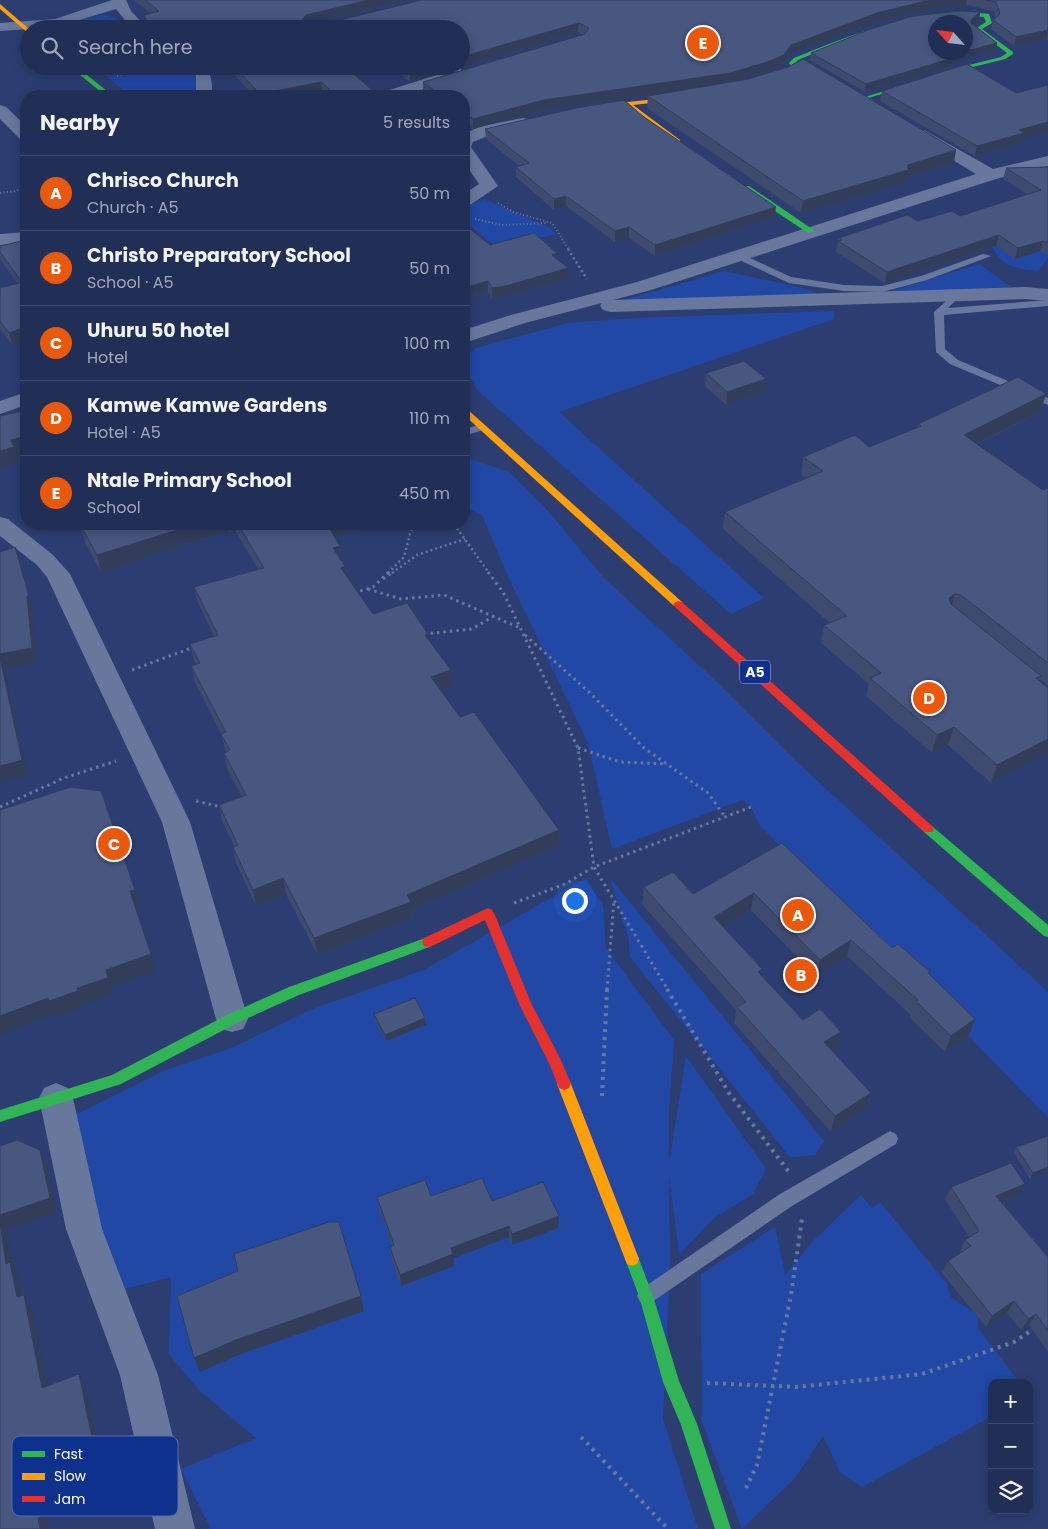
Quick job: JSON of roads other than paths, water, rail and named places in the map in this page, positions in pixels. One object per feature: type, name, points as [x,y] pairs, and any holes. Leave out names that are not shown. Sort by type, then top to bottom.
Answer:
[{"type":"main road","points":[[0,6],[20,24]]},
{"type":"main road","points":[[750,83],[787,72],[795,66],[792,63],[796,59],[852,35],[888,24],[956,9],[987,15],[989,23],[978,29],[1012,53],[1003,58],[959,69],[864,99]]},
{"type":"main road","points":[[83,75],[102,90]]},
{"type":"main road","points":[[691,150],[619,104],[682,99],[698,95]]},
{"type":"main road","points":[[740,184],[811,232]]},
{"type":"main road","name":"A5","points":[[470,416],[984,878],[1048,932]]},
{"type":"main road","points":[[0,1116],[116,1080],[232,1019],[294,991],[359,969],[443,936],[488,913],[502,941],[526,1006],[555,1062],[646,1296],[671,1382],[689,1424],[723,1529]]},
{"type":"street","points":[[65,20],[119,2],[125,13],[132,20]]},
{"type":"street","points":[[1,27],[20,29]]},
{"type":"street","points":[[796,59],[813,69]]},
{"type":"street","points":[[470,70],[474,69]]},
{"type":"street","points":[[203,75],[204,90]]},
{"type":"street","points":[[406,90],[454,75]]},
{"type":"street","points":[[847,89],[880,109]]},
{"type":"street","points":[[2,114],[20,114]]},
{"type":"street","points":[[2,114],[20,130]]},
{"type":"street","points":[[470,137],[485,131],[539,119]]},
{"type":"street","points":[[914,129],[990,175]]},
{"type":"street","points":[[470,159],[489,186],[470,198]]},
{"type":"street","points":[[470,335],[518,319],[644,286],[990,175],[1048,160]]},
{"type":"street","points":[[0,240],[20,238]]},
{"type":"street","points":[[569,307],[1025,294],[1048,295]]},
{"type":"street","points":[[0,408],[20,400]]},
{"type":"street","points":[[0,524],[58,574],[176,822],[232,1019]]},
{"type":"street","points":[[56,1098],[84,1229],[139,1375],[153,1436]]},
{"type":"street","points":[[171,1516],[174,1529]]},
{"type":"lane","points":[[736,255],[789,280],[844,288],[882,289],[924,278],[986,256]]},
{"type":"lane","points":[[954,297],[939,312],[940,350],[954,362],[1048,402]]},
{"type":"lane","points":[[939,312],[1048,303]]},
{"type":"lane","points":[[470,431],[482,427]]},
{"type":"lane","points":[[646,1296],[802,1190],[890,1138]]},
{"type":"place","name":"Ntale Primary School","points":[[703,43]]},
{"type":"place","name":"Kamwe Kamwe Gardens","points":[[929,698]]},
{"type":"place","name":"Uhuru 50 hotel","points":[[114,844]]},
{"type":"place","name":"Chrisco Church","points":[[798,915]]},
{"type":"place","name":"Christo Preparatory School","points":[[801,975]]}]
